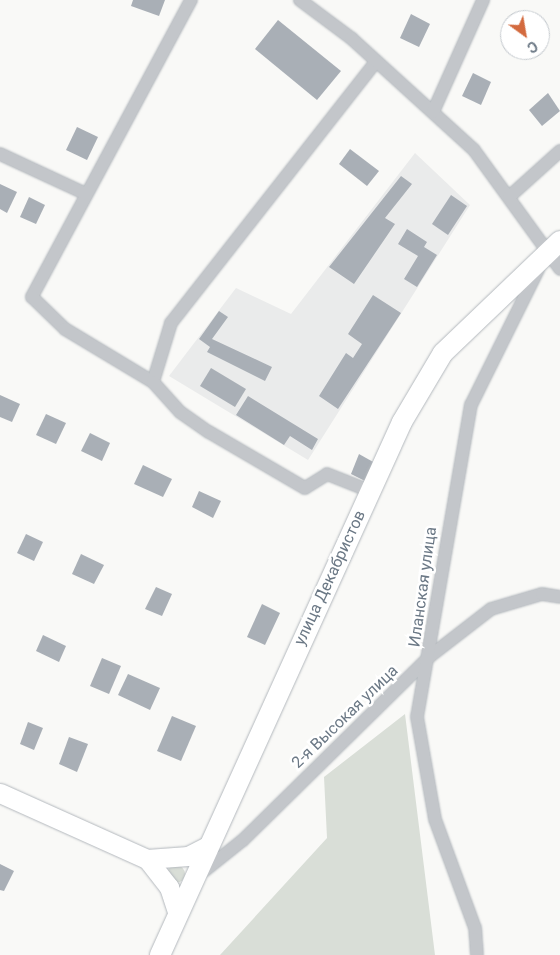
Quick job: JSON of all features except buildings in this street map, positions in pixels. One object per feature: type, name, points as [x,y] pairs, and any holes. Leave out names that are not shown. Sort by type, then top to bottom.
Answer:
[{"type":"main road","name":"улица Декабристов","points":[[160,955],[402,422],[443,353],[553,248]]},
{"type":"street","points":[[191,0],[84,193],[32,297],[65,329],[153,382],[180,412],[201,427],[305,488],[327,474],[370,491]]},
{"type":"street","points":[[432,112],[483,0]]},
{"type":"street","points":[[306,1],[474,150],[509,196],[553,248],[560,269]]},
{"type":"street","points":[[153,382],[172,324],[375,63]]},
{"type":"street","points":[[509,196],[560,151]]},
{"type":"street","points":[[0,154],[84,193]]},
{"type":"street","name":"Иланская улица","points":[[477,955],[475,928],[435,819],[417,717],[429,657],[455,479],[470,405],[553,248]]},
{"type":"street","name":"2-я Высокая улица","points":[[193,880],[243,840],[429,657],[491,609],[542,594],[560,597]]},
{"type":"street","points":[[0,792],[147,859],[169,887],[178,914]]},
{"type":"street","points":[[147,859],[188,856],[208,846]]},
{"type":"shaded area","points":[[415,153],[470,205],[308,460],[169,376],[236,288],[291,314]]},
{"type":"shaded area","points":[[405,714],[435,955],[220,955],[327,838],[324,777]]},
{"type":"shaded area","points":[[176,865],[182,868],[185,874],[182,880],[176,883],[170,880],[167,874],[170,868]]}]
